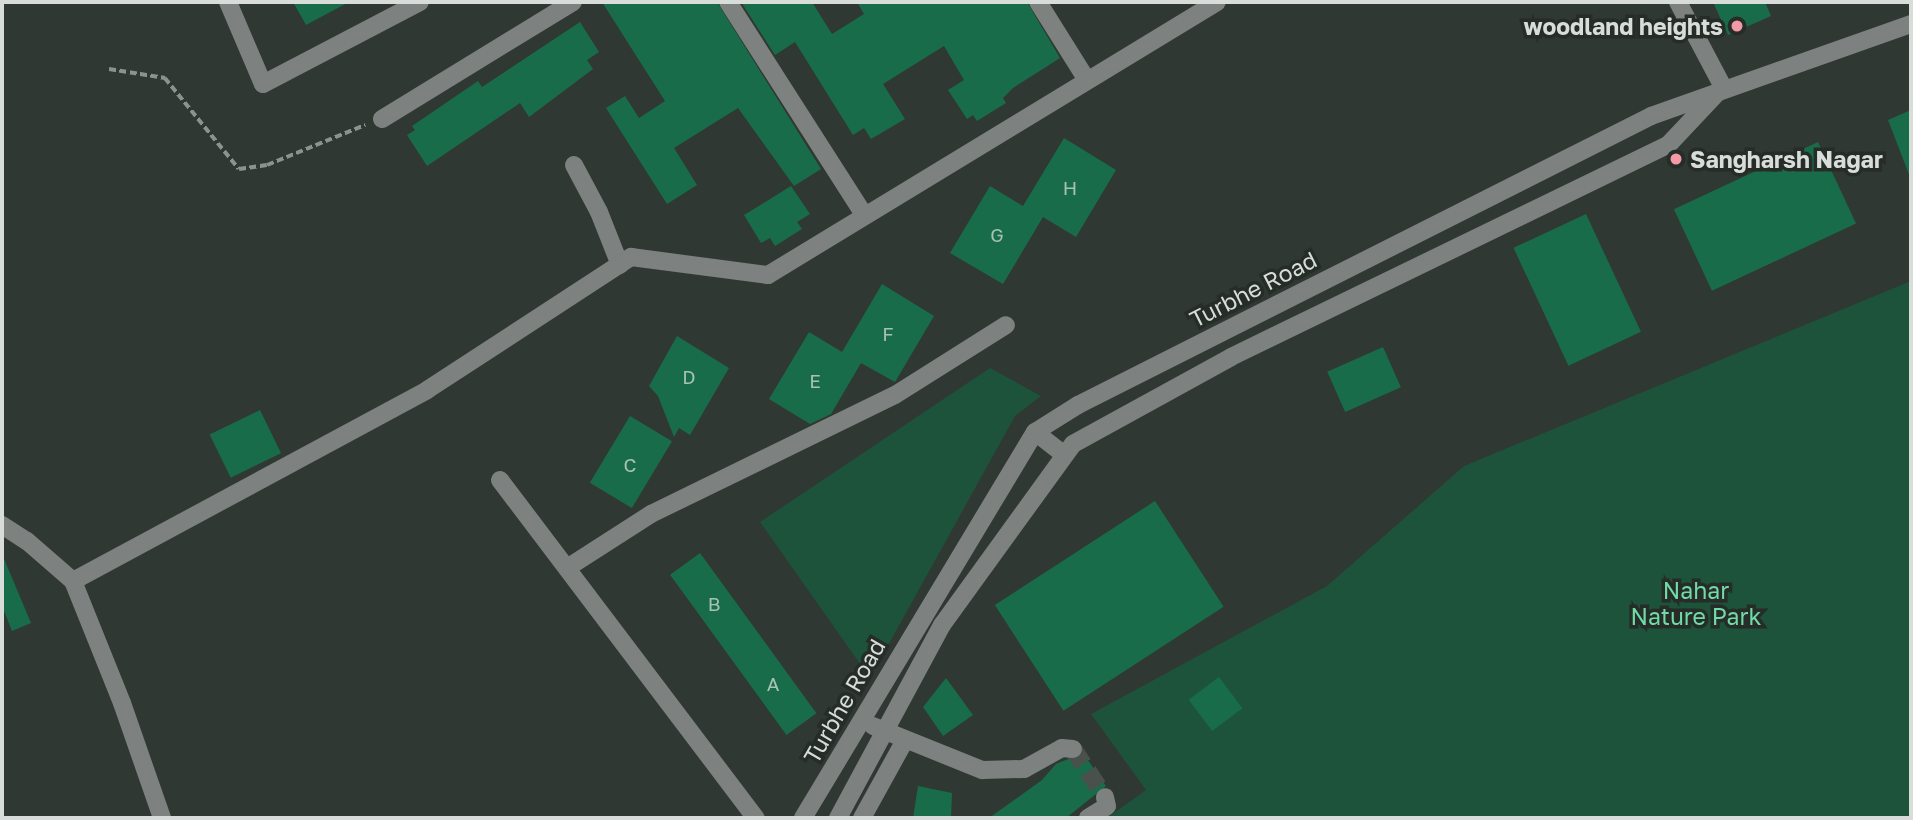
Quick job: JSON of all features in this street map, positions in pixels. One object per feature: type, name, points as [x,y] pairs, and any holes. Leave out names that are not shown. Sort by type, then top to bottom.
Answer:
[{"type":"street","points":[[228,2],[263,84],[420,2]]},
{"type":"street","points":[[382,119],[573,2]]},
{"type":"street","points":[[728,2],[864,215]]},
{"type":"street","points":[[1038,2],[1087,80]]},
{"type":"street","points":[[73,582],[427,390],[632,257],[768,275],[1217,2]]},
{"type":"street","points":[[838,818],[942,625],[1073,444],[1231,357],[1669,144],[1723,87],[1678,2]]},
{"type":"street","name":"Turbhe Road","points":[[803,818],[1035,432],[1078,405],[1651,116],[1723,87],[1911,24]]},
{"type":"street","points":[[574,165],[599,212],[620,265]]},
{"type":"street","points":[[567,568],[672,503],[895,395],[1006,325]]},
{"type":"street","points":[[1035,432],[1064,456]]},
{"type":"street","points":[[500,480],[756,818]]},
{"type":"street","points":[[2,526],[27,541],[73,582],[122,703],[162,818]]},
{"type":"street","points":[[921,618],[942,625]]},
{"type":"street","points":[[861,720],[904,742],[982,770],[1000,772],[1024,769],[1062,748],[1073,749]]},
{"type":"street","points":[[862,818],[904,742]]},
{"type":"street","points":[[1088,818],[1107,806],[1105,797]]},
{"type":"path","points":[[109,69],[165,78],[239,169],[267,165],[382,119]]},
{"type":"green space","name":"Nahar Nature Park","points":[[1911,281],[1911,818],[1107,818],[1146,790],[1091,714],[1327,586],[1464,466]]},
{"type":"green space","points":[[990,368],[1041,396],[1015,416],[870,678],[760,522]]},
{"type":"building","points":[[293,2],[349,2],[306,25]]},
{"type":"building","points":[[602,2],[717,2],[821,169],[794,186],[738,108],[674,148],[697,185],[667,204],[606,108],[625,96],[639,118],[665,101]]},
{"type":"building","points":[[741,2],[812,2],[832,34],[864,14],[857,2],[1027,2],[1060,58],[1013,88],[1003,98],[1006,103],[977,121],[973,115],[967,119],[948,90],[964,80],[944,46],[883,84],[905,119],[871,139],[864,128],[853,135],[795,42],[775,55]]},
{"type":"building","name":"woodland heights","points":[[1713,2],[1765,2],[1771,16],[1728,35]]},
{"type":"building","points":[[580,22],[599,52],[587,60],[593,69],[529,117],[520,103],[427,166],[407,135],[415,130],[412,126],[478,81],[482,87]]},
{"type":"building","points":[[1911,110],[1911,177],[1910,177],[1888,120]]},
{"type":"building","points":[[1064,138],[1116,170],[1076,237],[1043,217],[1003,284],[950,253],[990,186],[1023,206]]},
{"type":"building","points":[[1818,142],[1856,224],[1712,291],[1674,209]]},
{"type":"building","points":[[791,186],[810,214],[797,222],[802,229],[775,246],[770,238],[761,243],[744,215]]},
{"type":"building","points":[[1586,214],[1641,332],[1568,366],[1513,248]]},
{"type":"building","points":[[882,284],[934,316],[895,382],[861,363],[831,414],[810,424],[769,399],[809,332],[842,352]]},
{"type":"building","points":[[677,336],[729,368],[690,435],[679,428],[674,437],[658,396],[649,386]]},
{"type":"building","points":[[1383,347],[1401,387],[1345,412],[1327,372]]},
{"type":"building","points":[[260,410],[281,453],[231,478],[210,435]]},
{"type":"building","points":[[630,416],[672,441],[632,508],[590,483]]},
{"type":"building","points":[[1155,501],[1224,607],[1063,711],[995,605]]},
{"type":"building","points":[[700,553],[816,713],[786,735],[670,575]]},
{"type":"building","points":[[2,554],[31,623],[12,631],[2,606]]},
{"type":"building","points":[[1219,677],[1242,708],[1212,731],[1189,700]]},
{"type":"building","points":[[946,678],[973,715],[943,736],[923,707]]},
{"type":"building","points":[[1083,753],[1106,786],[1066,818],[989,818],[1042,780],[1056,764]]},
{"type":"building","points":[[918,786],[952,793],[951,818],[913,818]]},
{"type":"tunnel","points":[[1073,749],[1105,797]]},
{"type":"place","name":"woodland heights","points":[[1737,26]]},
{"type":"place","name":"Sangharsh Nagar","points":[[1676,159]]}]
